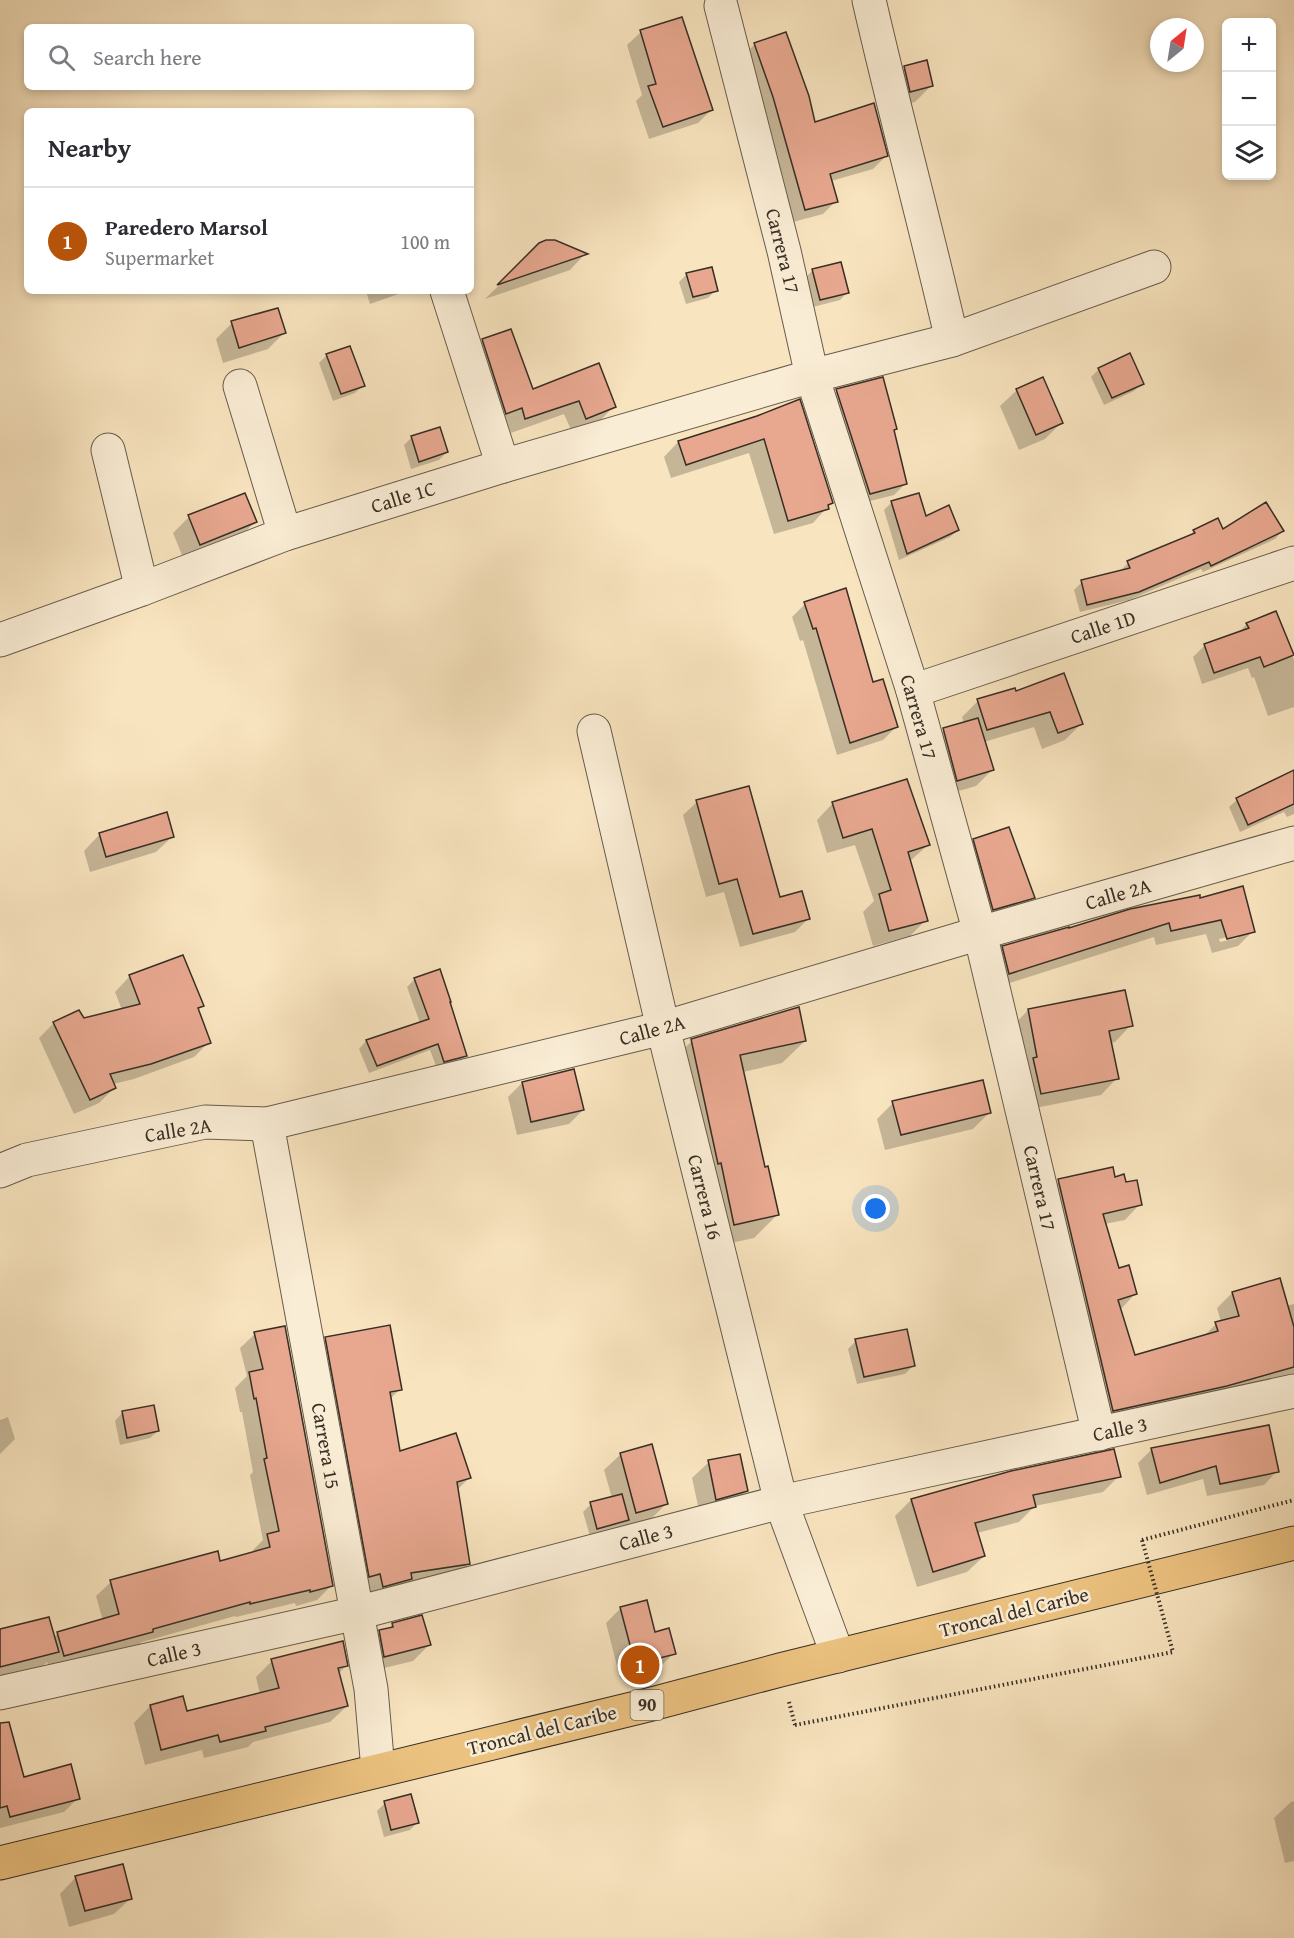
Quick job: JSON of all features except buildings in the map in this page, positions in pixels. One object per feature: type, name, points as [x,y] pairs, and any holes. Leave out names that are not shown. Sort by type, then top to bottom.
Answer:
[{"type":"highway","name":"Troncal del Caribe","points":[[0,1863],[648,1705],[1294,1543]]},
{"type":"street","points":[[869,0],[952,340]]},
{"type":"street","name":"Carrera 17","points":[[721,6],[784,251],[812,376],[913,691],[980,933],[1099,1434]]},
{"type":"street","name":"Calle 1C","points":[[0,640],[142,590],[285,534],[503,466],[812,376],[952,340],[1154,267]]},
{"type":"street","points":[[448,294],[503,466]]},
{"type":"street","points":[[240,386],[285,534]]},
{"type":"street","points":[[108,450],[142,590]]},
{"type":"street","name":"Calle 1D","points":[[913,691],[1294,563]]},
{"type":"street","name":"Carrera 16","points":[[594,731],[663,1028],[781,1502],[838,1656]]},
{"type":"street","name":"Calle 2A","points":[[0,1171],[27,1160],[205,1122],[267,1124],[663,1028],[980,933],[1294,843]]},
{"type":"street","name":"Carrera 15","points":[[267,1124],[371,1689],[378,1770]]},
{"type":"street","name":"Calle 3","points":[[0,1693],[357,1613],[781,1502],[1294,1391]]},
{"type":"path","points":[[795,1725],[1173,1652],[1142,1540],[1294,1500]]},
{"type":"place","name":"Paredero Marsol","points":[[640,1665]]}]
